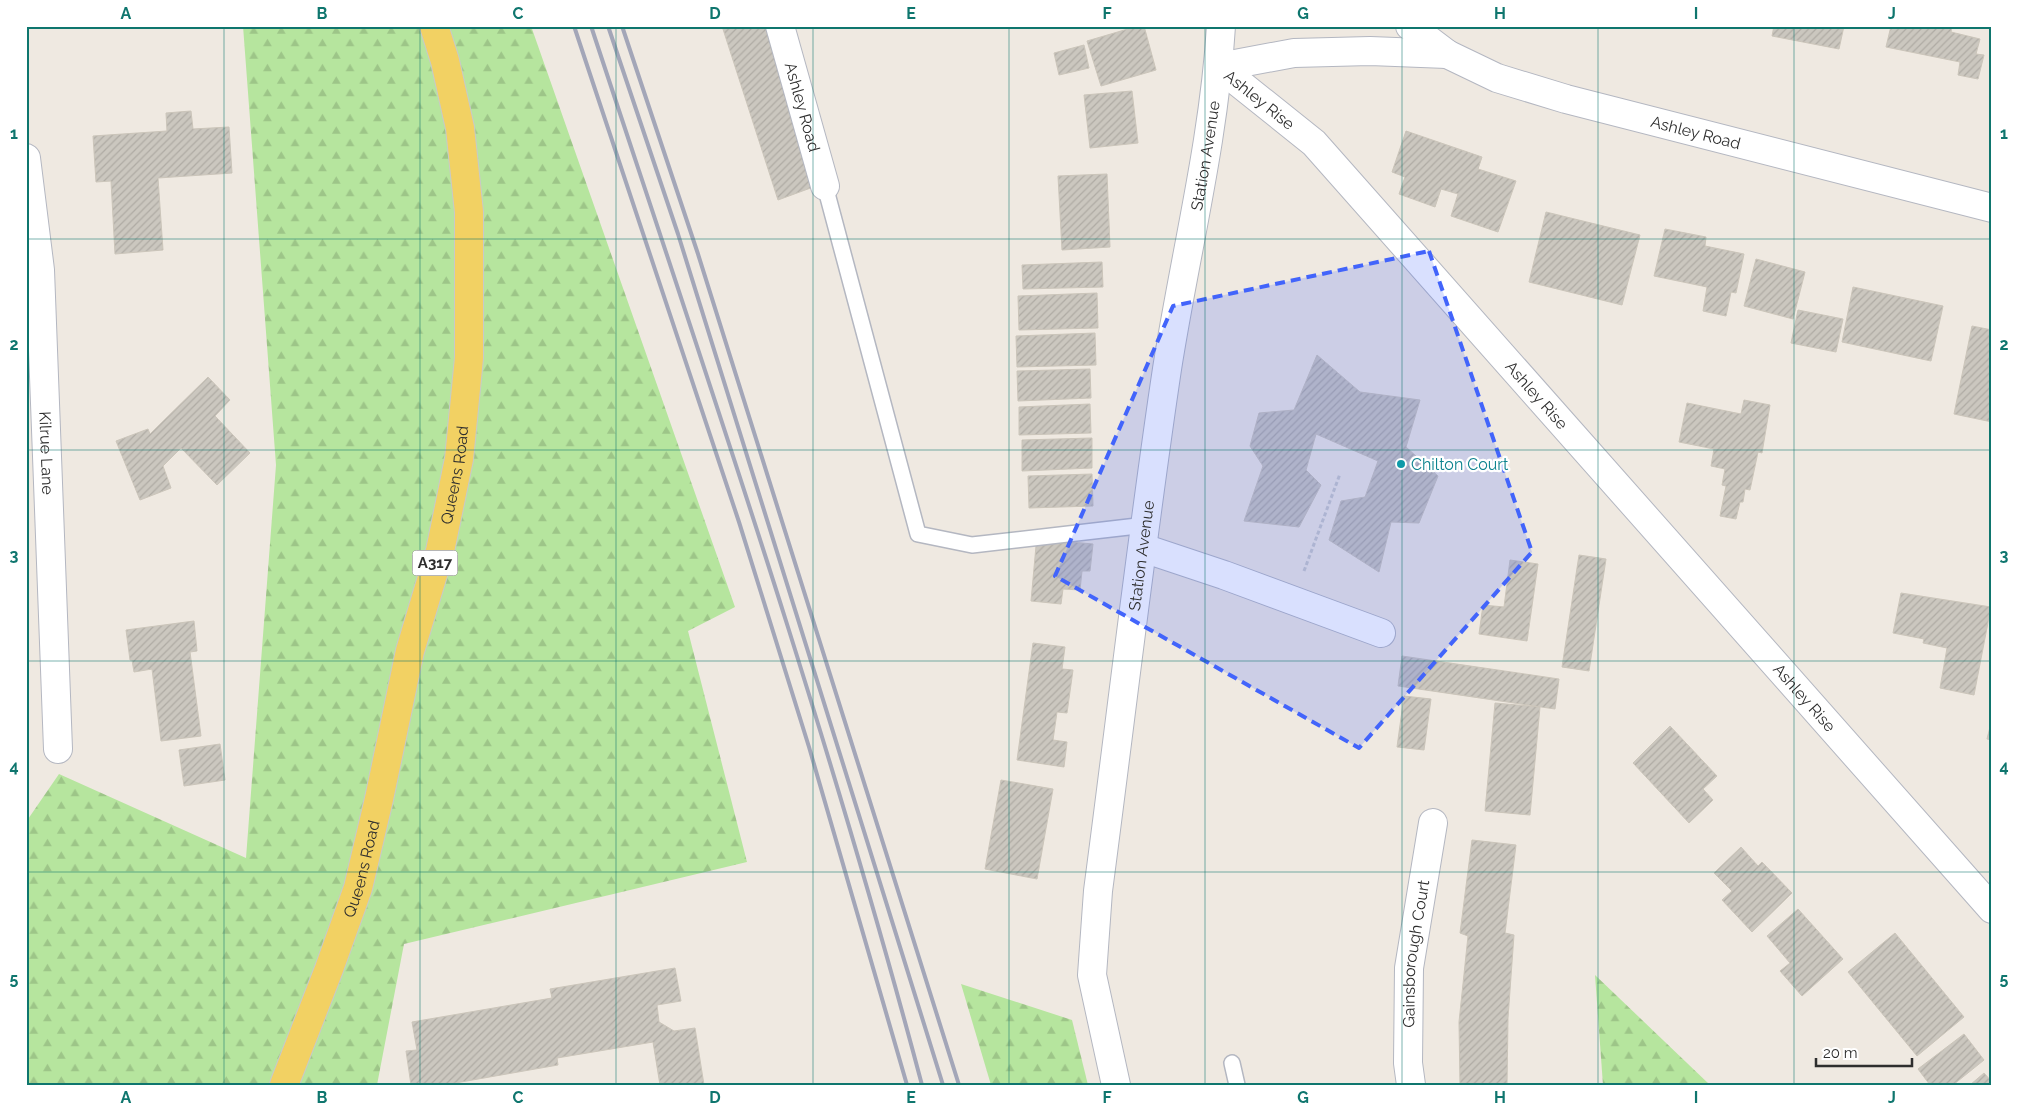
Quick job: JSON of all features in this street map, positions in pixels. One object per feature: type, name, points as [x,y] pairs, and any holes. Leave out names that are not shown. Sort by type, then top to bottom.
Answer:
[{"type":"main road","name":"Queens Road","points":[[284,1085],[358,888],[379,799],[407,660],[422,603],[440,551],[459,459],[469,358],[468,212],[458,120],[446,61],[434,26]]},
{"type":"street","name":"Ashley Road","points":[[780,26],[825,186]]},
{"type":"street","name":"Station Avenue","points":[[1116,1085],[1092,975],[1098,891],[1167,370],[1183,272],[1208,145],[1219,67],[1221,26]]},
{"type":"street","name":"Ashley Road","points":[[1410,26],[1447,54],[1497,78],[1566,99],[1992,208]]},
{"type":"street","name":"Ashley Rise","points":[[1219,67],[1294,53],[1370,51],[1447,54]]},
{"type":"street","name":"Ashley Rise","points":[[1219,67],[1314,143],[1992,909]]},
{"type":"street","name":"Kilrue Lane","points":[[26,158],[40,270],[58,749]]},
{"type":"street","points":[[1145,536],[1294,600],[1381,633]]},
{"type":"street","name":"Gainsborough Court","points":[[1410,1085],[1408,1064],[1410,968],[1432,823]]},
{"type":"lane","points":[[825,186],[918,534],[972,545],[1145,536]]},
{"type":"lane","points":[[1232,1063],[1237,1085]]},
{"type":"path","points":[[1294,600],[1340,474]]},
{"type":"highlighted area","points":[[1429,251],[1532,552],[1359,748],[1055,576],[1173,306]]},
{"type":"green space","points":[[243,26],[531,26],[735,607],[688,631],[747,862],[404,944],[377,1085],[26,1085],[26,822],[59,774],[246,858],[276,465]]},
{"type":"green space","points":[[1595,975],[1710,1085],[1603,1085]]},
{"type":"green space","points":[[961,984],[1072,1020],[1088,1085],[991,1085]]},
{"type":"building","points":[[722,26],[765,26],[816,186],[778,200]]},
{"type":"building","points":[[1138,26],[1144,26],[1156,70],[1101,86],[1087,41]]},
{"type":"building","points":[[1774,26],[1844,26],[1839,49],[1772,36]]},
{"type":"building","points":[[1891,26],[1952,26],[1951,32],[1980,39],[1976,54],[1984,55],[1978,79],[1958,75],[1960,62],[1886,47]]},
{"type":"building","points":[[1084,45],[1089,68],[1059,75],[1054,53]]},
{"type":"building","points":[[1132,91],[1138,143],[1090,148],[1084,95]]},
{"type":"building","points":[[191,111],[193,129],[229,127],[232,173],[158,178],[163,250],[115,254],[111,181],[96,182],[93,136],[167,131],[166,113]]},
{"type":"building","points":[[1406,131],[1482,157],[1478,169],[1516,181],[1498,232],[1451,216],[1458,194],[1441,189],[1435,207],[1399,194],[1405,177],[1392,172]]},
{"type":"building","points":[[1107,174],[1110,247],[1062,250],[1058,176]]},
{"type":"building","points":[[1546,212],[1640,235],[1622,305],[1529,282]]},
{"type":"building","points":[[1665,229],[1706,237],[1705,246],[1744,254],[1736,293],[1731,292],[1726,316],[1703,311],[1707,287],[1654,276]]},
{"type":"building","points":[[1756,259],[1805,272],[1793,319],[1744,306]]},
{"type":"building","points":[[1102,262],[1103,287],[1023,289],[1022,265]]},
{"type":"building","points":[[1853,287],[1943,306],[1931,361],[1842,342]]},
{"type":"building","points":[[1097,293],[1098,328],[1019,330],[1018,296]]},
{"type":"building","points":[[1798,310],[1843,319],[1836,352],[1791,343]]},
{"type":"building","points":[[1972,326],[1992,330],[1992,422],[1954,414]]},
{"type":"building","points":[[1095,333],[1096,365],[1017,367],[1016,336]]},
{"type":"building","name":"Chilton Court","points":[[1317,355],[1360,392],[1420,400],[1406,447],[1438,476],[1419,523],[1391,522],[1379,572],[1329,540],[1341,501],[1365,497],[1378,461],[1316,434],[1306,470],[1321,485],[1299,527],[1244,521],[1263,466],[1250,446],[1259,413],[1294,410]]},
{"type":"building","points":[[1090,369],[1091,398],[1018,401],[1017,371]]},
{"type":"building","points":[[208,377],[230,400],[215,416],[250,453],[217,485],[181,448],[163,466],[171,488],[140,500],[116,441],[148,429],[150,434]]},
{"type":"building","points":[[1744,400],[1770,405],[1762,453],[1758,452],[1750,490],[1745,489],[1743,502],[1740,502],[1736,519],[1720,516],[1726,486],[1722,485],[1725,469],[1711,466],[1714,449],[1679,442],[1687,403],[1741,414]]},
{"type":"building","points":[[1090,404],[1091,433],[1019,435],[1019,407]]},
{"type":"building","points":[[1092,438],[1092,468],[1022,471],[1022,440]]},
{"type":"building","points":[[1092,474],[1093,506],[1029,508],[1028,476]]},
{"type":"building","points":[[1039,539],[1093,544],[1090,571],[1082,571],[1080,590],[1063,589],[1061,604],[1031,601],[1036,546],[1038,546]]},
{"type":"building","points":[[1579,555],[1606,559],[1589,671],[1562,667]]},
{"type":"building","points":[[1510,560],[1538,564],[1527,641],[1479,634],[1483,605],[1504,607]]},
{"type":"building","points":[[1901,593],[1991,607],[1974,695],[1940,688],[1947,648],[1923,643],[1924,639],[1893,633]]},
{"type":"building","points":[[194,621],[197,651],[190,652],[201,736],[161,741],[152,669],[134,672],[132,660],[130,660],[126,630]]},
{"type":"building","points":[[1033,643],[1065,647],[1062,669],[1073,670],[1067,713],[1057,712],[1053,740],[1067,742],[1064,767],[1017,760]]},
{"type":"building","points":[[1402,656],[1559,679],[1555,709],[1398,686]]},
{"type":"building","points":[[1404,696],[1431,699],[1424,750],[1397,747]]},
{"type":"building","points":[[1495,703],[1540,707],[1530,815],[1485,811]]},
{"type":"building","points":[[1992,719],[1992,740],[1987,739]]},
{"type":"building","points":[[1670,726],[1717,776],[1703,789],[1713,800],[1689,823],[1633,763]]},
{"type":"building","points":[[220,744],[225,780],[184,786],[179,750]]},
{"type":"building","points":[[1001,780],[1053,789],[1037,879],[985,869]]},
{"type":"building","points":[[1472,840],[1516,845],[1505,933],[1514,935],[1508,1018],[1507,1085],[1460,1085],[1459,1022],[1468,936],[1460,933]]},
{"type":"building","points":[[1741,847],[1758,866],[1762,862],[1792,893],[1752,932],[1722,900],[1732,891],[1714,873]]},
{"type":"building","points":[[1798,909],[1843,959],[1802,996],[1780,971],[1790,963],[1767,936]]},
{"type":"building","points":[[1895,933],[1964,1017],[1917,1056],[1848,972]]},
{"type":"building","points":[[675,968],[681,1001],[657,1005],[659,1022],[674,1031],[695,1028],[704,1085],[660,1085],[653,1042],[557,1058],[558,1065],[444,1085],[411,1085],[406,1051],[417,1050],[412,1022],[552,998],[550,989]]},
{"type":"building","points":[[1964,1034],[1984,1060],[1953,1085],[1930,1085],[1918,1069]]},
{"type":"building","points":[[1984,1073],[1992,1082],[1992,1085],[1970,1085]]},
{"type":"railway","points":[[574,26],[739,522],[809,747],[907,1085]]},
{"type":"railway","points":[[591,26],[722,421],[806,685],[847,818],[922,1085]]},
{"type":"railway","points":[[608,26],[678,234],[943,1085]]},
{"type":"railway","points":[[622,26],[698,254],[959,1085]]},
{"type":"place","name":"Chilton Court","points":[[1401,464]]}]
